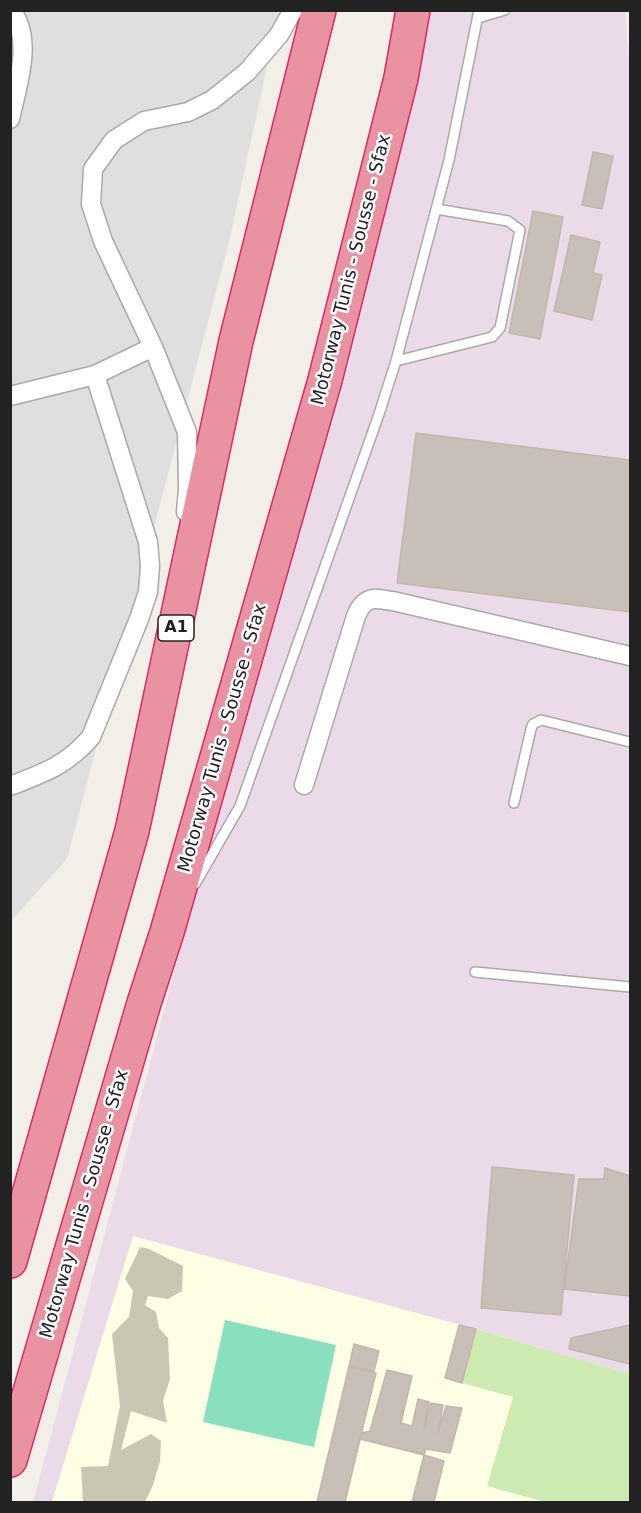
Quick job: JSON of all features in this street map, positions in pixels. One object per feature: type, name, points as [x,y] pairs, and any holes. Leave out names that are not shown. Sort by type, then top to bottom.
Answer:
[{"type":"highway","name":"A1","points":[[12,1250],[132,831],[236,341],[319,10]]},
{"type":"highway","name":"Motorway Tunis - Sousse - Sfax","points":[[10,1460],[167,932],[325,380],[401,78],[413,10]]},
{"type":"street","points":[[10,119],[24,47],[21,26],[11,10]]},
{"type":"street","points":[[175,630],[188,489],[187,432],[153,347],[103,241],[92,204],[93,169],[114,140],[144,121],[188,112],[221,93],[247,72],[279,35],[293,10]]},
{"type":"street","points":[[10,396],[95,375],[153,347]]},
{"type":"street","points":[[10,786],[66,762],[91,737],[140,619],[148,592],[150,566],[148,542],[137,501],[95,375]]},
{"type":"street","points":[[304,785],[356,616],[360,606],[367,600],[379,598],[630,656]]},
{"type":"lane","points":[[167,932],[240,806],[396,361],[449,160],[479,14],[505,10]]},
{"type":"lane","points":[[396,361],[492,337],[500,328],[520,230],[508,221],[436,209]]},
{"type":"lane","points":[[514,803],[531,729],[541,720],[630,742]]},
{"type":"lane","points":[[475,972],[630,987]]},
{"type":"shaded area","points":[[11,11],[279,11],[229,242],[67,859],[11,921]]},
{"type":"shaded area","points":[[432,11],[625,11],[630,74],[630,1502],[33,1502],[184,936],[345,380]]},
{"type":"shaded area","points":[[133,1236],[476,1329],[630,1374],[630,1502],[52,1502]]},
{"type":"shaded area","points":[[140,1247],[149,1249],[183,1266],[182,1291],[168,1299],[148,1296],[145,1305],[156,1312],[159,1328],[168,1338],[170,1379],[163,1401],[167,1423],[131,1411],[121,1450],[151,1434],[161,1441],[160,1461],[145,1502],[83,1502],[81,1467],[108,1466],[120,1406],[112,1334],[129,1317],[133,1291],[125,1279]]},
{"type":"green space","points":[[225,1320],[336,1345],[314,1447],[203,1422]]},
{"type":"green space","points":[[476,1329],[630,1374],[630,1502],[545,1502],[487,1486],[513,1397],[462,1383]]},
{"type":"building","points":[[593,152],[613,156],[602,209],[582,205]]},
{"type":"building","points":[[533,211],[563,217],[540,339],[509,333]]},
{"type":"building","points":[[571,235],[600,242],[593,273],[602,275],[592,320],[554,311]]},
{"type":"building","points":[[416,433],[630,460],[630,612],[397,583]]},
{"type":"building","points":[[492,1167],[574,1175],[561,1315],[481,1308]]},
{"type":"building","points":[[605,1168],[630,1176],[630,1296],[564,1289],[579,1179],[604,1179]]},
{"type":"building","points":[[459,1325],[476,1329],[462,1383],[445,1378]]},
{"type":"building","points":[[630,1325],[630,1364],[569,1349],[571,1338]]},
{"type":"building","points":[[354,1344],[379,1351],[374,1371],[349,1366]]},
{"type":"building","points":[[349,1366],[376,1373],[345,1502],[317,1502]]},
{"type":"building","points":[[387,1370],[412,1376],[401,1423],[412,1426],[418,1399],[429,1402],[424,1429],[431,1403],[443,1405],[438,1434],[446,1406],[462,1408],[450,1453],[426,1449],[424,1455],[360,1439],[362,1433],[370,1431]]},
{"type":"building","points":[[424,1455],[444,1461],[434,1502],[412,1502]]}]
